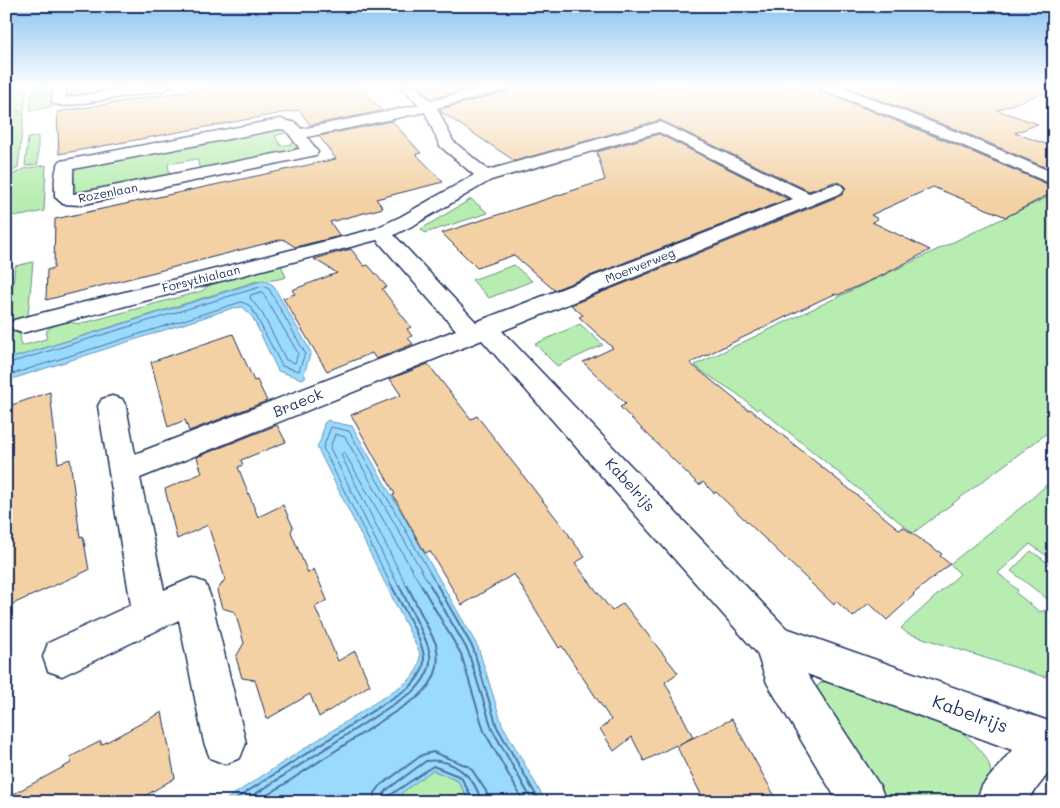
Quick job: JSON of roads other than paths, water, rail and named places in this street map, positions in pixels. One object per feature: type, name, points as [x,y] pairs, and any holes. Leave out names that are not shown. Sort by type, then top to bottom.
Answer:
[{"type":"street","name":"Rozenlaan","points":[[280,124],[291,126],[298,134],[310,152],[80,199],[70,200],[64,197],[64,170],[66,165],[280,124]]},
{"type":"street","points":[[298,134],[349,124]]},
{"type":"street","points":[[437,124],[446,143],[485,176]]},
{"type":"street","points":[[921,124],[1054,180]]},
{"type":"street","points":[[380,233],[407,221],[485,176],[660,127],[807,200]]},
{"type":"street","name":"Moerverweg","points":[[479,331],[835,189]]},
{"type":"street","name":"Forsythialaan","points":[[22,325],[380,233]]},
{"type":"street","name":"Kabelrijs","points":[[380,233],[479,331],[500,343],[774,643],[781,669],[864,802]]},
{"type":"street","name":"Braeck","points":[[123,472],[479,331]]},
{"type":"street","points":[[112,406],[150,615]]},
{"type":"street","points":[[62,657],[192,595],[225,743]]},
{"type":"street","name":"Kabelrijs","points":[[774,643],[1050,743]]},
{"type":"street","points":[[998,802],[1050,743]]},
{"type":"water","points":[[264,280],[273,285],[311,352],[304,374],[306,377],[302,379],[278,371],[253,318],[243,307],[233,308],[6,381],[6,360]]},
{"type":"water","points":[[328,420],[352,426],[478,647],[502,724],[546,802],[470,802],[458,781],[433,770],[389,802],[222,802],[407,682],[416,672],[419,665],[419,651],[317,447],[321,439],[324,423]]}]
